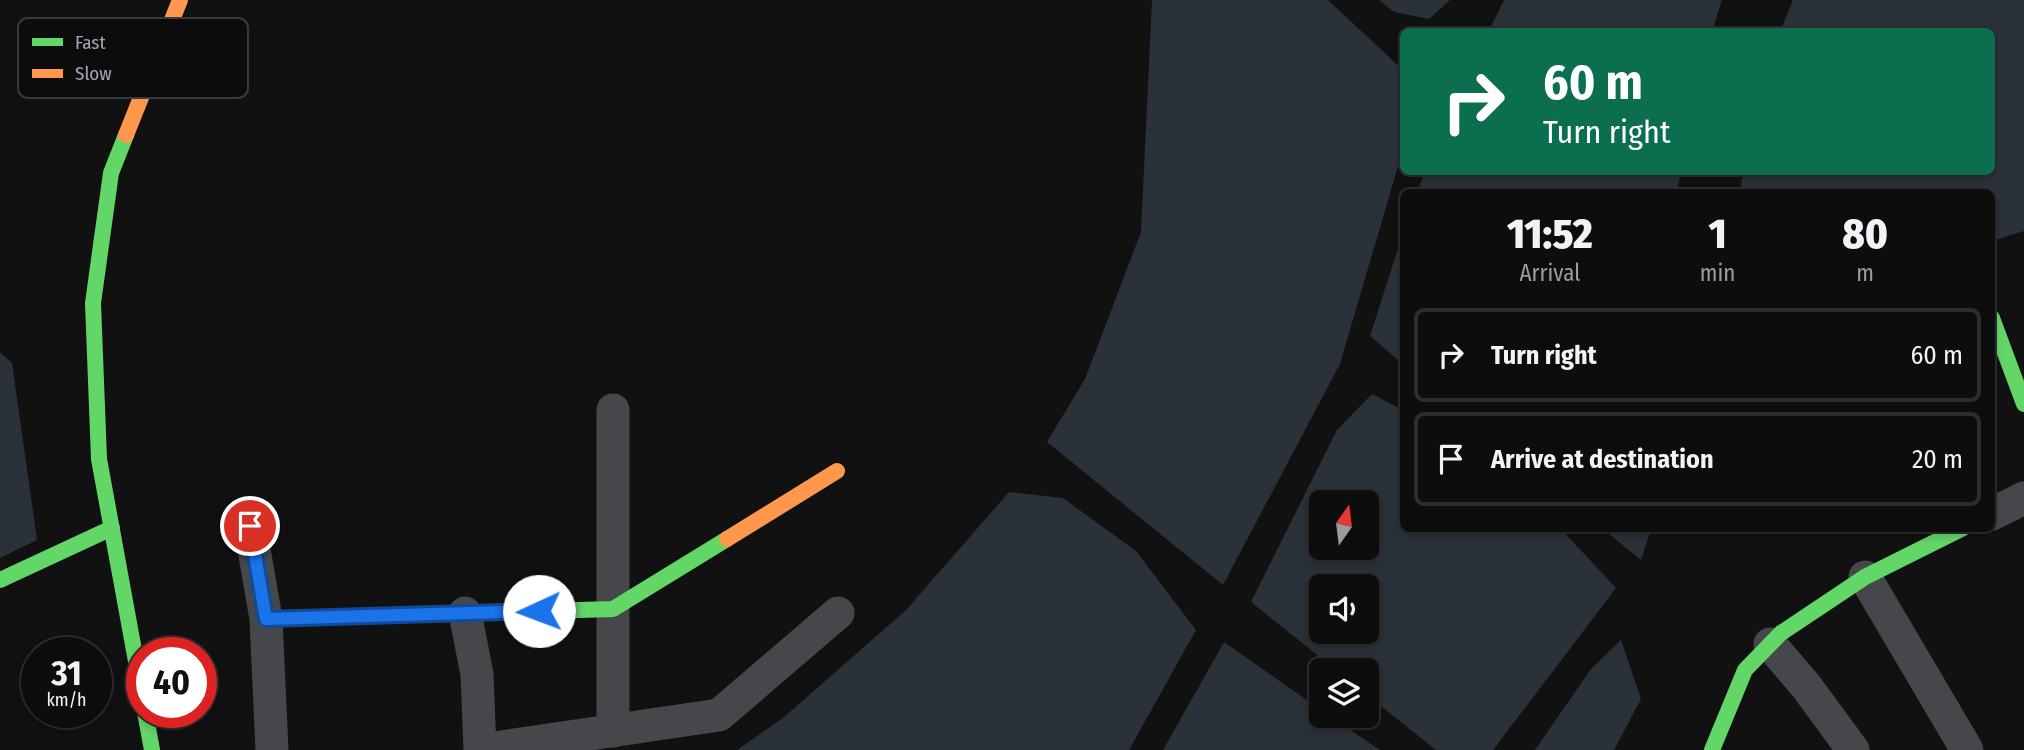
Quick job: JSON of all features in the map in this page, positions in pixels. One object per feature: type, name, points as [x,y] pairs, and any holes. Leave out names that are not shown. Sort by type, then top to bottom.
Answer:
[{"type":"street","points":[[173,18],[180,0]]},
{"type":"street","points":[[132,637],[99,459],[93,303],[111,173],[141,98]]},
{"type":"street","points":[[1995,326],[2024,404]]},
{"type":"street","points":[[613,410],[613,731]]},
{"type":"street","points":[[266,619],[613,609],[837,471]]},
{"type":"street","points":[[250,526],[266,619],[272,750]]},
{"type":"street","points":[[0,580],[112,528]]},
{"type":"street","points":[[1712,750],[1745,670],[1781,633],[1865,577],[1954,532]]},
{"type":"street","points":[[1865,577],[1967,750]]},
{"type":"street","points":[[465,613],[477,674],[480,750],[526,747],[719,715],[838,613]]},
{"type":"street","points":[[1770,644],[1806,686],[1853,750]]},
{"type":"street","points":[[148,728],[152,750]]},
{"type":"shaded area","points":[[1152,0],[1328,0],[1400,67],[1400,159],[1340,364],[1223,585],[1047,442],[1085,379],[1141,232]]},
{"type":"shaded area","points":[[1379,0],[1450,0],[1429,19],[1394,12]]},
{"type":"shaded area","points":[[1504,0],[1722,0],[1713,28],[1490,28]]},
{"type":"shaded area","points":[[1793,0],[2024,0],[2024,231],[1995,240],[1995,189],[1740,189],[1743,175],[1995,175],[1995,28],[1781,28]]},
{"type":"shaded area","points":[[1424,175],[1680,175],[1678,189],[1418,189]]},
{"type":"shaded area","points":[[1400,242],[1400,361],[1370,336]]},
{"type":"shaded area","points":[[0,352],[12,363],[37,540],[0,558]]},
{"type":"shaded area","points":[[1372,394],[1400,408],[1400,532],[1564,532],[1616,588],[1493,750],[1436,750],[1379,705],[1379,658],[1321,658],[1251,602],[1337,430]]},
{"type":"shaded area","points":[[1009,492],[1063,498],[1136,551],[1196,630],[1129,750],[737,750],[783,718],[906,610]]},
{"type":"shaded area","points":[[1607,532],[1650,532],[1641,560]]},
{"type":"shaded area","points":[[1621,640],[1641,699],[1614,750],[1535,750],[1591,669]]},
{"type":"shaded area","points":[[1224,642],[1309,702],[1309,728],[1348,728],[1380,750],[1163,750]]},
{"type":"traffic: fast","points":[[126,135],[111,173],[93,303],[99,459],[132,637]]},
{"type":"traffic: fast","points":[[1995,326],[2024,404]]},
{"type":"traffic: fast","points":[[0,580],[112,528]]},
{"type":"traffic: fast","points":[[1712,750],[1745,670],[1781,633],[1865,577],[1955,532]]},
{"type":"traffic: fast","points":[[266,619],[613,609],[727,539]]},
{"type":"traffic: fast","points":[[148,728],[152,750]]},
{"type":"traffic: slow","points":[[173,18],[180,0]]},
{"type":"traffic: slow","points":[[126,135],[141,98]]},
{"type":"traffic: slow","points":[[727,539],[837,471]]},
{"type":"route","points":[[250,526],[266,619],[539,611]]}]
